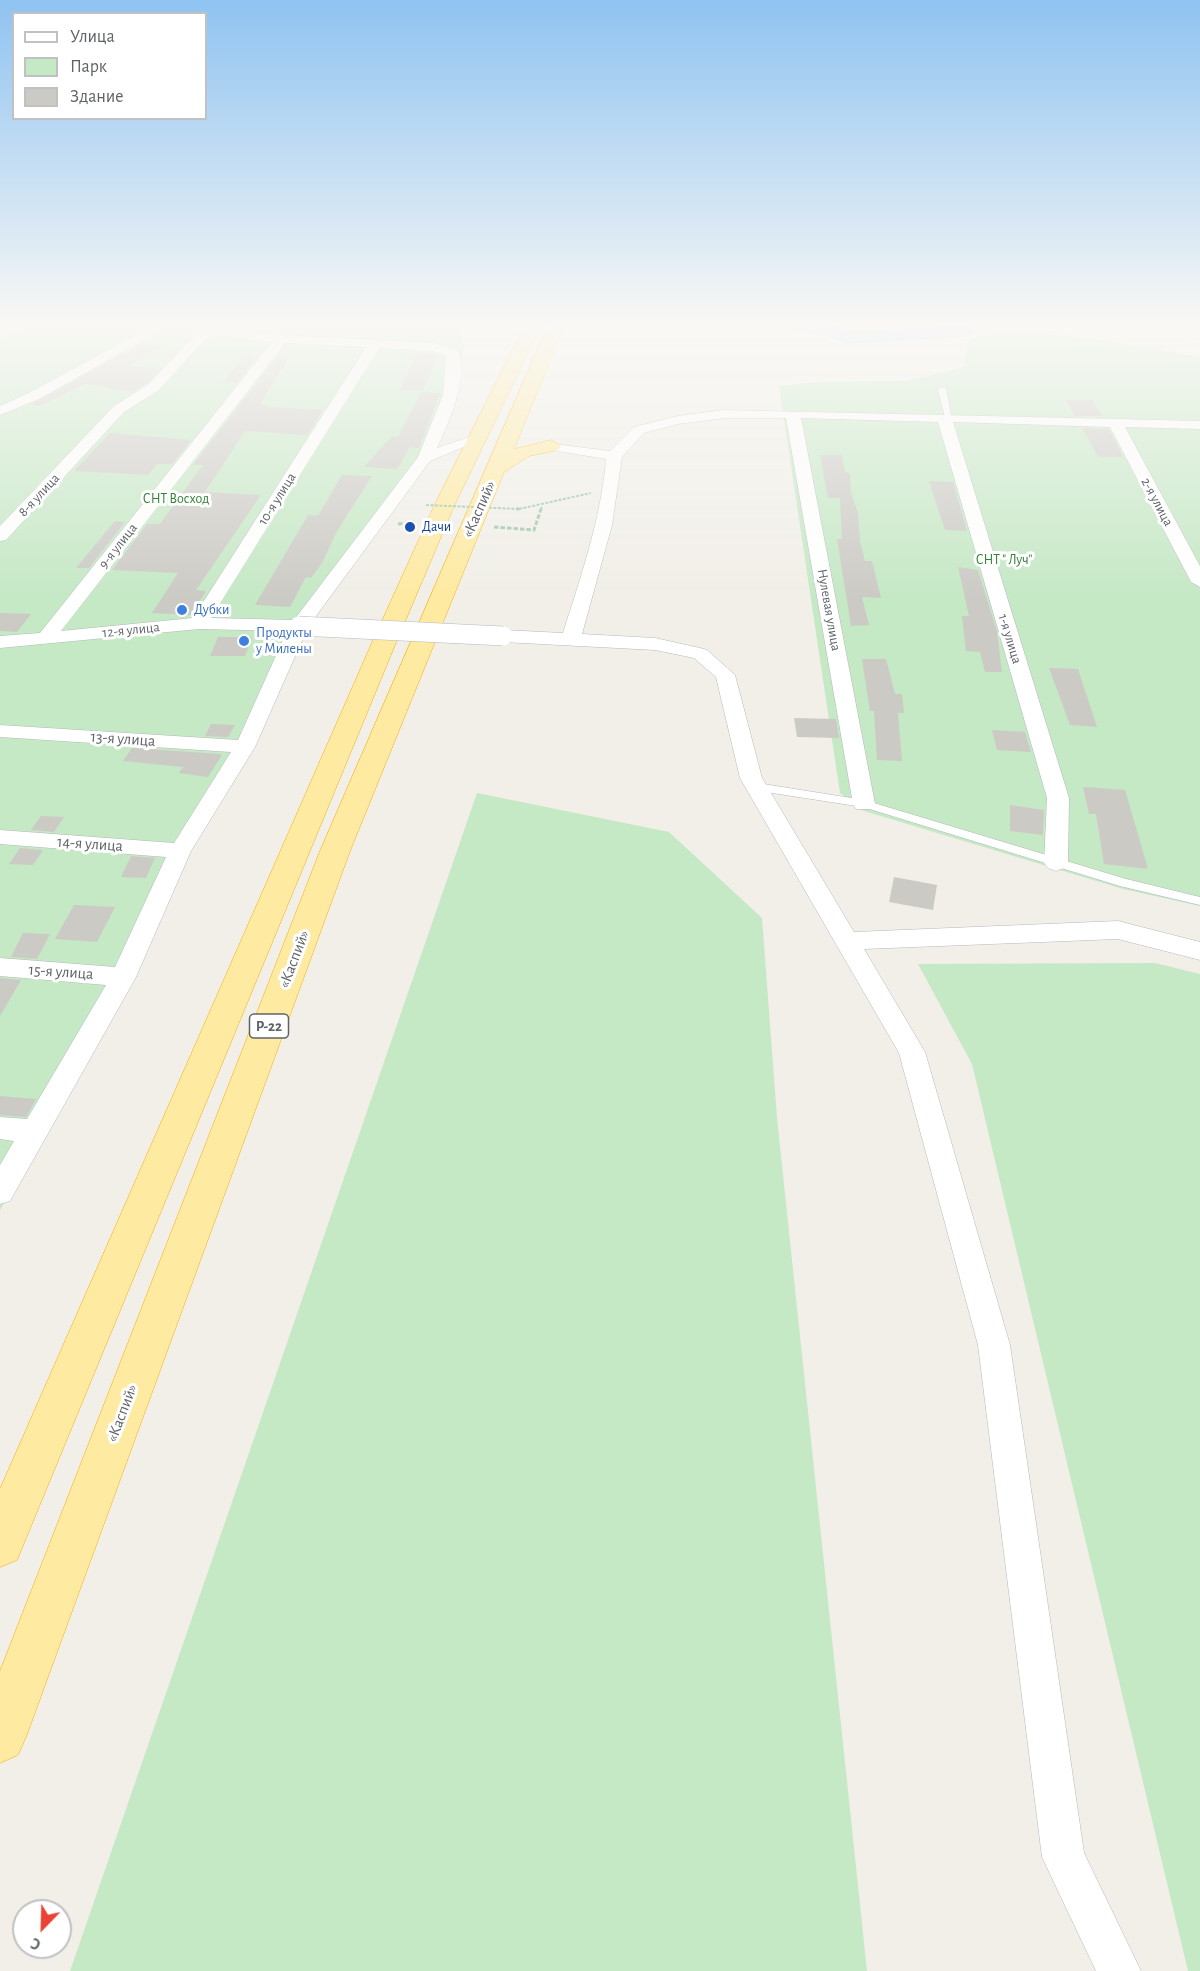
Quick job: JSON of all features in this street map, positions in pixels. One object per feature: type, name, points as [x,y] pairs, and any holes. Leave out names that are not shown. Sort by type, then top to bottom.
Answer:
[{"type":"highway","name":"«Каспий»","points":[[0,1543],[383,645],[445,504],[489,415]]},
{"type":"highway","name":"«Каспий»","points":[[0,1737],[335,851],[519,415]]},
{"type":"highway","points":[[516,422],[524,433],[551,446]]},
{"type":"highway","points":[[497,468],[523,452],[551,446]]},
{"type":"street","name":"8-я улица","points":[[0,536],[113,415]]},
{"type":"street","name":"9-я улица","points":[[45,639],[221,415]]},
{"type":"street","name":"10-я улица","points":[[199,622],[331,415]]},
{"type":"street","name":"8-я улица","points":[[425,458],[445,415]]},
{"type":"street","points":[[571,639],[611,490],[614,456],[639,430],[678,420],[716,415]]},
{"type":"street","points":[[758,415],[1200,425]]},
{"type":"street","name":"Нулевая улица","points":[[793,416],[864,804]]},
{"type":"street","name":"1-я улица","points":[[946,418],[1058,798],[1056,863]]},
{"type":"street","name":"2-я улица","points":[[1115,422],[1200,582]]},
{"type":"street","points":[[0,1192],[123,977],[180,851],[245,747],[299,626],[425,458],[478,438]]},
{"type":"street","points":[[551,446],[614,456]]},
{"type":"street","name":"12-я улица","points":[[0,642],[199,622],[299,626],[654,644],[700,654],[725,675],[751,778],[912,1052],[994,1345],[1063,1857],[1119,1971]]},
{"type":"street","name":"13-я улица","points":[[0,731],[245,747]]},
{"type":"street","name":"14-я улица","points":[[0,837],[180,851]]},
{"type":"street","points":[[847,941],[1118,930],[1200,951]]},
{"type":"street","name":"15-я улица","points":[[0,968],[123,977]]},
{"type":"street","points":[[0,1128],[33,1131]]},
{"type":"lane","points":[[757,787],[864,804],[1124,884],[1200,901]]},
{"type":"path","points":[[426,505],[519,509],[611,490]]},
{"type":"path","points":[[493,527],[534,530],[542,506]]},
{"type":"path","points":[[404,524],[414,522]]},
{"type":"green space","name":"СНТ Восход","points":[[0,415],[447,415],[309,614],[193,845],[135,971],[0,1210]]},
{"type":"green space","name":"СНТ \" Луч\"","points":[[783,415],[1200,415],[1200,906],[1123,889],[864,811],[840,793]]},
{"type":"green space","points":[[477,793],[669,832],[762,918],[777,1118],[867,1971],[70,1971]]},
{"type":"green space","points":[[1155,963],[1200,974],[1200,1971],[1188,1971],[972,1064],[918,964]]},
{"type":"building","points":[[232,415],[320,415],[307,435],[245,431],[205,492],[261,495],[196,590],[206,591],[191,615],[152,613],[178,573],[112,570],[147,524],[160,524],[203,465],[193,465]]},
{"type":"building","points":[[409,415],[432,415],[419,448],[410,447],[397,469],[364,467],[392,436],[398,437]]},
{"type":"building","points":[[1074,415],[1102,416],[1075,416]]},
{"type":"building","points":[[1082,428],[1109,429],[1123,457],[1098,457]]},
{"type":"building","points":[[110,433],[191,440],[172,464],[157,464],[148,475],[74,471]]},
{"type":"building","points":[[820,455],[842,455],[845,472],[850,473],[851,493],[858,513],[860,541],[865,561],[872,561],[881,598],[862,597],[869,625],[851,626],[837,539],[842,539],[840,498],[828,498]]},
{"type":"building","points":[[342,475],[372,476],[336,533],[322,563],[311,578],[306,577],[290,607],[255,605],[308,515],[318,516]]},
{"type":"building","points":[[929,481],[953,482],[967,531],[945,530]]},
{"type":"building","points":[[115,521],[125,522],[89,568],[76,568]]},
{"type":"building","points":[[958,567],[978,570],[997,632],[1002,672],[985,672],[980,652],[966,651],[962,616],[969,616]]},
{"type":"building","points":[[0,613],[31,614],[17,632],[0,631]]},
{"type":"building","points":[[218,637],[252,637],[245,656],[210,656]]},
{"type":"building","points":[[862,659],[886,659],[895,694],[902,694],[904,713],[898,713],[902,761],[877,760],[874,711],[870,711]]},
{"type":"building","points":[[1049,668],[1078,669],[1097,727],[1070,725]]},
{"type":"building","points":[[794,718],[836,719],[839,738],[797,737]]},
{"type":"building","points":[[211,724],[235,725],[228,737],[205,736]]},
{"type":"building","points":[[992,730],[1025,732],[1031,752],[997,750]]},
{"type":"building","points":[[132,748],[222,755],[208,777],[179,773],[183,767],[123,761]]},
{"type":"building","points":[[1083,787],[1125,790],[1148,869],[1104,864],[1096,814],[1089,814]]},
{"type":"building","points":[[1010,805],[1044,810],[1043,835],[1010,831]]},
{"type":"building","points":[[41,816],[64,817],[54,832],[31,830]]},
{"type":"building","points":[[20,848],[43,850],[33,865],[9,864]]},
{"type":"building","points":[[131,856],[155,858],[146,878],[121,877]]},
{"type":"building","points":[[894,877],[937,885],[933,910],[889,902]]},
{"type":"building","points":[[74,905],[115,907],[97,942],[55,939]]},
{"type":"building","points":[[23,933],[50,934],[37,959],[11,957]]},
{"type":"building","points":[[0,978],[21,980],[0,1016]]},
{"type":"building","points":[[0,1096],[36,1099],[26,1117],[0,1115]]},
{"type":"place","name":"Дачи","points":[[410,527]]},
{"type":"place","name":"Дубки","points":[[182,610]]},
{"type":"place","name":"Продукты у Милены","points":[[244,641]]}]
